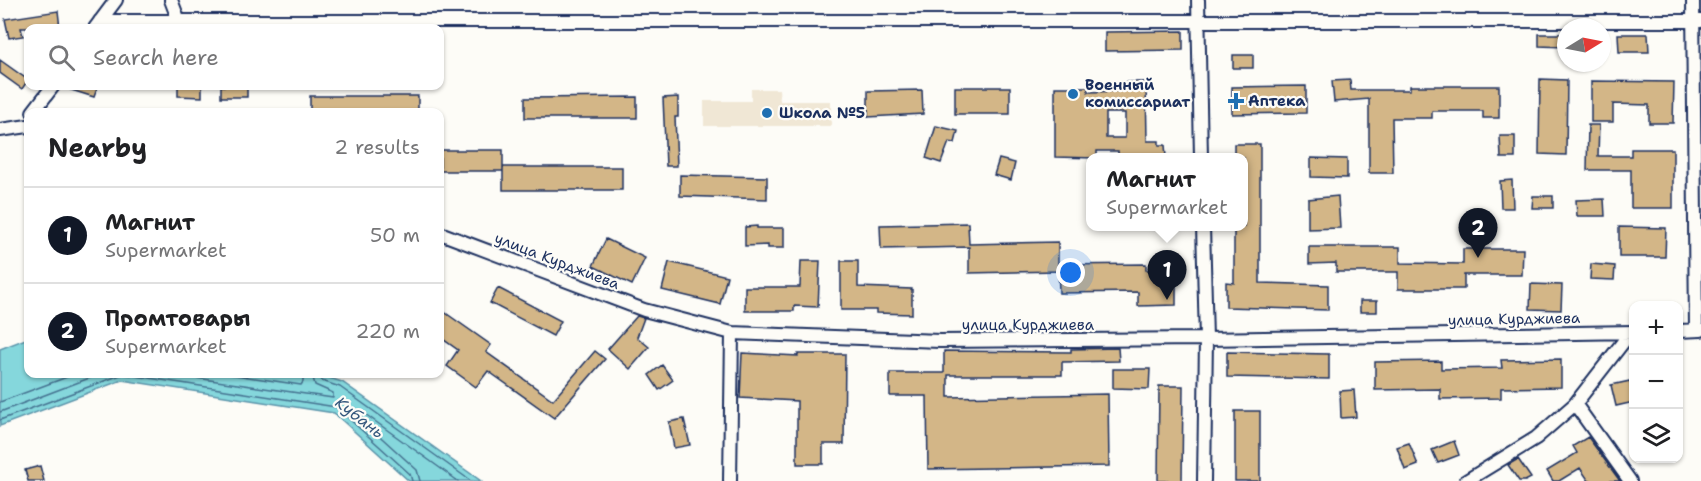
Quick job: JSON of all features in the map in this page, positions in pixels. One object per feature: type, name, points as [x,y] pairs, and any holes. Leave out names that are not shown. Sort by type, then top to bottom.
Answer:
[{"type":"street","points":[[99,24],[116,0]]},
{"type":"street","points":[[171,0],[179,21]]},
{"type":"street","points":[[1198,0],[1201,153]]},
{"type":"street","points":[[1683,331],[1699,330],[1697,21],[1693,0]]},
{"type":"street","points":[[118,24],[179,21],[1697,21]]},
{"type":"street","points":[[36,108],[50,90]]},
{"type":"street","points":[[0,130],[24,124]]},
{"type":"street","points":[[1203,231],[1206,339],[1204,481]]},
{"type":"street","name":"улица Курджиева","points":[[444,235],[644,310],[732,333],[940,341],[1629,332]]},
{"type":"street","points":[[730,481],[732,333]]},
{"type":"street","points":[[1466,481],[1536,438],[1575,404],[1629,336]]},
{"type":"street","points":[[1575,404],[1630,481]]},
{"type":"shaded area","name":"Школа №5","points":[[751,89],[779,89],[780,101],[831,101],[831,126],[704,126],[704,101],[751,101]]},
{"type":"water","name":"Кубань","points":[[24,340],[24,378],[330,378],[342,382],[481,481],[409,481],[334,413],[122,380],[0,426],[0,349]]},
{"type":"building","points":[[58,11],[60,24],[24,24],[24,28],[21,28],[23,36],[9,38],[5,19]]},
{"type":"building","points":[[1183,31],[1183,50],[1105,51],[1105,32]]},
{"type":"building","points":[[1539,34],[1557,34],[1557,47],[1539,46]]},
{"type":"building","points":[[1618,34],[1648,34],[1649,52],[1619,52]]},
{"type":"building","points":[[1233,55],[1253,55],[1253,68],[1233,68]]},
{"type":"building","points":[[0,60],[24,77],[24,86],[22,89],[0,73]]},
{"type":"building","points":[[1540,79],[1567,80],[1566,155],[1539,154]]},
{"type":"building","points":[[1350,80],[1351,90],[1410,90],[1410,86],[1499,86],[1499,118],[1483,118],[1483,111],[1432,111],[1432,118],[1392,118],[1393,173],[1369,173],[1369,99],[1334,102],[1332,81]]},
{"type":"building","points":[[1591,81],[1674,82],[1673,123],[1649,123],[1649,105],[1613,104],[1613,122],[1591,122]]},
{"type":"building","points":[[1122,82],[1146,82],[1147,141],[1159,141],[1159,145],[1165,145],[1166,153],[1097,151],[1097,153],[1086,153],[1086,158],[1055,157],[1055,87],[1088,87],[1088,92],[1123,91]],"holes":[[[1106,113],[1125,113],[1125,138],[1106,138]]]},
{"type":"building","points":[[1306,86],[1306,113],[1232,114],[1232,87]]},
{"type":"building","points":[[955,87],[1010,87],[1010,114],[955,114]]},
{"type":"building","points":[[71,90],[97,90],[94,97]]},
{"type":"building","points":[[178,90],[202,90],[202,97],[178,96]]},
{"type":"building","points":[[221,90],[247,90],[247,97],[221,97]]},
{"type":"building","points":[[922,90],[923,114],[868,117],[868,91]]},
{"type":"building","points":[[310,96],[418,96],[418,108],[310,108]]},
{"type":"building","points":[[637,97],[637,118],[525,118],[525,98]]},
{"type":"building","points":[[678,97],[678,117],[675,117],[677,166],[666,166],[663,98]]},
{"type":"building","points":[[1588,125],[1599,125],[1598,156],[1631,156],[1631,149],[1673,149],[1673,208],[1631,208],[1631,170],[1587,170]]},
{"type":"building","points":[[936,126],[958,131],[955,143],[949,142],[941,163],[926,158]]},
{"type":"building","points":[[1500,136],[1515,136],[1515,158],[1501,158]]},
{"type":"building","points":[[1234,144],[1260,144],[1260,283],[1328,285],[1328,310],[1226,307],[1226,282],[1234,283],[1234,231],[1248,231],[1248,153],[1234,153]]},
{"type":"building","points":[[444,150],[503,150],[503,171],[444,171]]},
{"type":"building","points":[[1311,158],[1347,159],[1347,178],[1311,177]]},
{"type":"building","points":[[999,159],[1015,163],[1011,180],[994,175]]},
{"type":"building","points":[[503,167],[622,167],[622,190],[503,190]]},
{"type":"building","points":[[680,175],[767,177],[767,199],[680,196]]},
{"type":"building","points":[[1512,180],[1513,208],[1501,208],[1500,181]]},
{"type":"building","points":[[1338,196],[1340,228],[1308,229],[1308,199]]},
{"type":"building","points":[[1533,196],[1553,196],[1553,208],[1532,208]]},
{"type":"building","points":[[1604,199],[1605,216],[1577,216],[1576,200]]},
{"type":"building","points":[[968,223],[969,244],[1058,242],[1058,271],[969,273],[969,247],[881,249],[880,225]]},
{"type":"building","points":[[757,226],[757,228],[784,228],[784,248],[768,248],[768,245],[745,246],[745,227]]},
{"type":"building","points":[[1619,227],[1666,228],[1665,257],[1619,257]]},
{"type":"building","points":[[606,239],[645,258],[632,285],[593,266]]},
{"type":"building","points":[[1309,247],[1400,247],[1400,263],[1463,264],[1463,249],[1523,249],[1522,275],[1464,275],[1464,289],[1398,289],[1398,272],[1336,272],[1336,263],[1309,264]]},
{"type":"building","points":[[801,261],[820,261],[818,307],[794,306],[794,311],[745,311],[745,287],[800,287]]},
{"type":"building","points":[[841,261],[858,261],[858,287],[912,289],[912,314],[876,313],[876,310],[841,310]]},
{"type":"building","points":[[669,262],[727,276],[720,304],[662,290]]},
{"type":"building","points":[[1146,264],[1146,270],[1176,269],[1176,305],[1138,306],[1138,292],[1059,293],[1058,265]]},
{"type":"building","points":[[1591,264],[1615,266],[1614,280],[1590,279]]},
{"type":"building","points":[[1531,284],[1562,285],[1561,310],[1530,309]]},
{"type":"building","points":[[498,288],[561,321],[553,336],[490,303]]},
{"type":"building","points":[[1360,301],[1377,301],[1377,312],[1360,312]]},
{"type":"building","points":[[444,312],[491,345],[486,352],[553,400],[595,351],[605,359],[554,418],[488,371],[476,387],[447,366],[458,350],[444,340]]},
{"type":"building","points":[[637,316],[644,318],[637,337],[649,347],[630,369],[608,349]]},
{"type":"building","points":[[1118,348],[1119,361],[1062,362],[1062,375],[948,375],[948,397],[1108,394],[1109,466],[928,469],[927,396],[890,396],[890,373],[944,373],[944,351],[1071,352],[1071,349]]},
{"type":"building","points":[[1227,352],[1329,354],[1329,379],[1227,377]]},
{"type":"building","points":[[742,353],[798,356],[798,354],[845,354],[844,444],[823,444],[823,464],[797,464],[797,401],[740,398]]},
{"type":"building","points":[[1561,359],[1561,387],[1501,388],[1501,398],[1440,399],[1440,389],[1375,390],[1375,362],[1441,361],[1441,369],[1502,368],[1501,360]]},
{"type":"building","points":[[662,365],[673,380],[659,390],[649,375]]},
{"type":"building","points":[[1113,369],[1150,369],[1149,389],[1113,388]]},
{"type":"building","points":[[1629,381],[1629,403],[1616,406],[1611,385]]},
{"type":"building","points":[[1159,386],[1183,386],[1182,481],[1158,481]]},
{"type":"building","points":[[1354,390],[1356,417],[1341,418],[1340,391]]},
{"type":"building","points":[[1235,411],[1260,411],[1260,481],[1235,481]]},
{"type":"building","points":[[684,419],[690,445],[674,448],[669,422]]},
{"type":"building","points":[[1588,437],[1620,481],[1589,481],[1580,468],[1559,481],[1553,481],[1547,471],[1577,453],[1573,446]]},
{"type":"building","points":[[1454,441],[1459,455],[1438,463],[1432,450]]},
{"type":"building","points":[[1409,443],[1418,465],[1405,470],[1397,447]]},
{"type":"building","points":[[1518,459],[1531,478],[1525,481],[1519,481],[1508,465]]},
{"type":"building","points":[[40,466],[44,481],[28,481],[25,470]]},
{"type":"place","name":"Военный комиссариат","points":[[1073,94]]},
{"type":"place","name":"Аптека","points":[[1236,101]]},
{"type":"place","name":"Школа №5","points":[[767,113]]},
{"type":"place","name":"Промтовары","points":[[1478,258]]},
{"type":"place","name":"Магнит","points":[[1167,300]]}]
